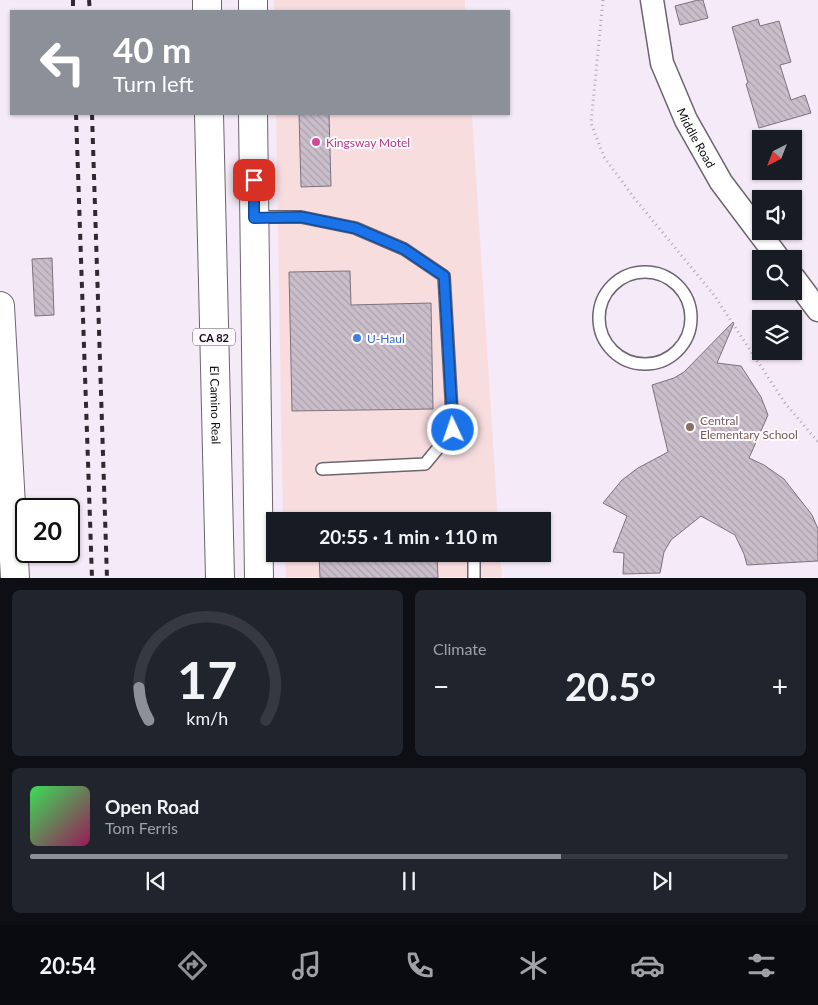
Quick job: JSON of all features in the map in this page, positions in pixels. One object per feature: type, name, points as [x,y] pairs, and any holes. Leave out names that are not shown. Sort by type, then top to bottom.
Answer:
[{"type":"main road","name":"El Camino Real","points":[[209,115],[220,578]]},
{"type":"main road","points":[[254,115],[254,218],[262,534],[259,578]]},
{"type":"main road","points":[[0,306],[7,540],[15,578]]},
{"type":"street","name":"Middle Road","points":[[652,0],[662,63],[686,120],[721,182],[772,250]]},
{"type":"street","points":[[802,289],[818,310]]},
{"type":"lane","points":[[254,218],[301,217],[355,228],[404,249],[444,276],[453,430],[425,464],[322,469]]},
{"type":"lane","points":[[644,272],[660,274],[673,281],[684,293],[690,307],[691,323],[687,338],[678,350],[666,359],[652,364],[637,363],[623,358],[611,349],[603,336],[599,322],[600,307],[606,293],[615,282],[629,274],[644,272]]},
{"type":"lane","points":[[474,562],[474,578]]},
{"type":"path","points":[[603,0],[591,123],[604,157],[635,199],[714,295],[785,403],[818,442]]},
{"type":"shaded area","points":[[274,0],[465,0],[465,10],[274,10]]},
{"type":"shaded area","points":[[276,115],[472,115],[497,512],[283,512]]},
{"type":"shaded area","points":[[285,562],[501,562],[502,577],[286,577]]},
{"type":"building","points":[[703,0],[708,18],[680,25],[675,6]]},
{"type":"building","points":[[758,19],[760,26],[779,21],[791,62],[780,65],[791,100],[805,95],[811,113],[759,128],[732,27]]},
{"type":"building","points":[[299,115],[329,115],[331,186],[301,187]]},
{"type":"building","points":[[52,258],[54,315],[35,316],[32,259]]},
{"type":"building","points":[[350,271],[351,305],[431,303],[433,409],[292,411],[289,272]]},
{"type":"building","points":[[733,322],[717,363],[741,366],[761,397],[768,415],[749,458],[764,465],[784,479],[812,515],[818,529],[818,561],[747,565],[735,535],[701,516],[671,540],[664,552],[660,573],[623,574],[624,553],[613,552],[627,516],[603,503],[622,480],[638,468],[668,452],[652,385],[674,378],[684,372]]},
{"type":"building","points":[[319,562],[437,562],[438,578],[320,578]]},
{"type":"railway","points":[[73,0],[73,10]]},
{"type":"railway","points":[[89,0],[90,10]]},
{"type":"railway","points":[[76,115],[92,578]]},
{"type":"railway","points":[[92,115],[107,578]]},
{"type":"place","name":"Kingsway Motel","points":[[316,142]]},
{"type":"place","name":"U-Haul","points":[[357,338]]},
{"type":"place","name":"Central Elementary School","points":[[690,427]]},
{"type":"route","points":[[254,180],[254,218],[301,217],[355,228],[404,249],[444,276],[453,430]]}]
